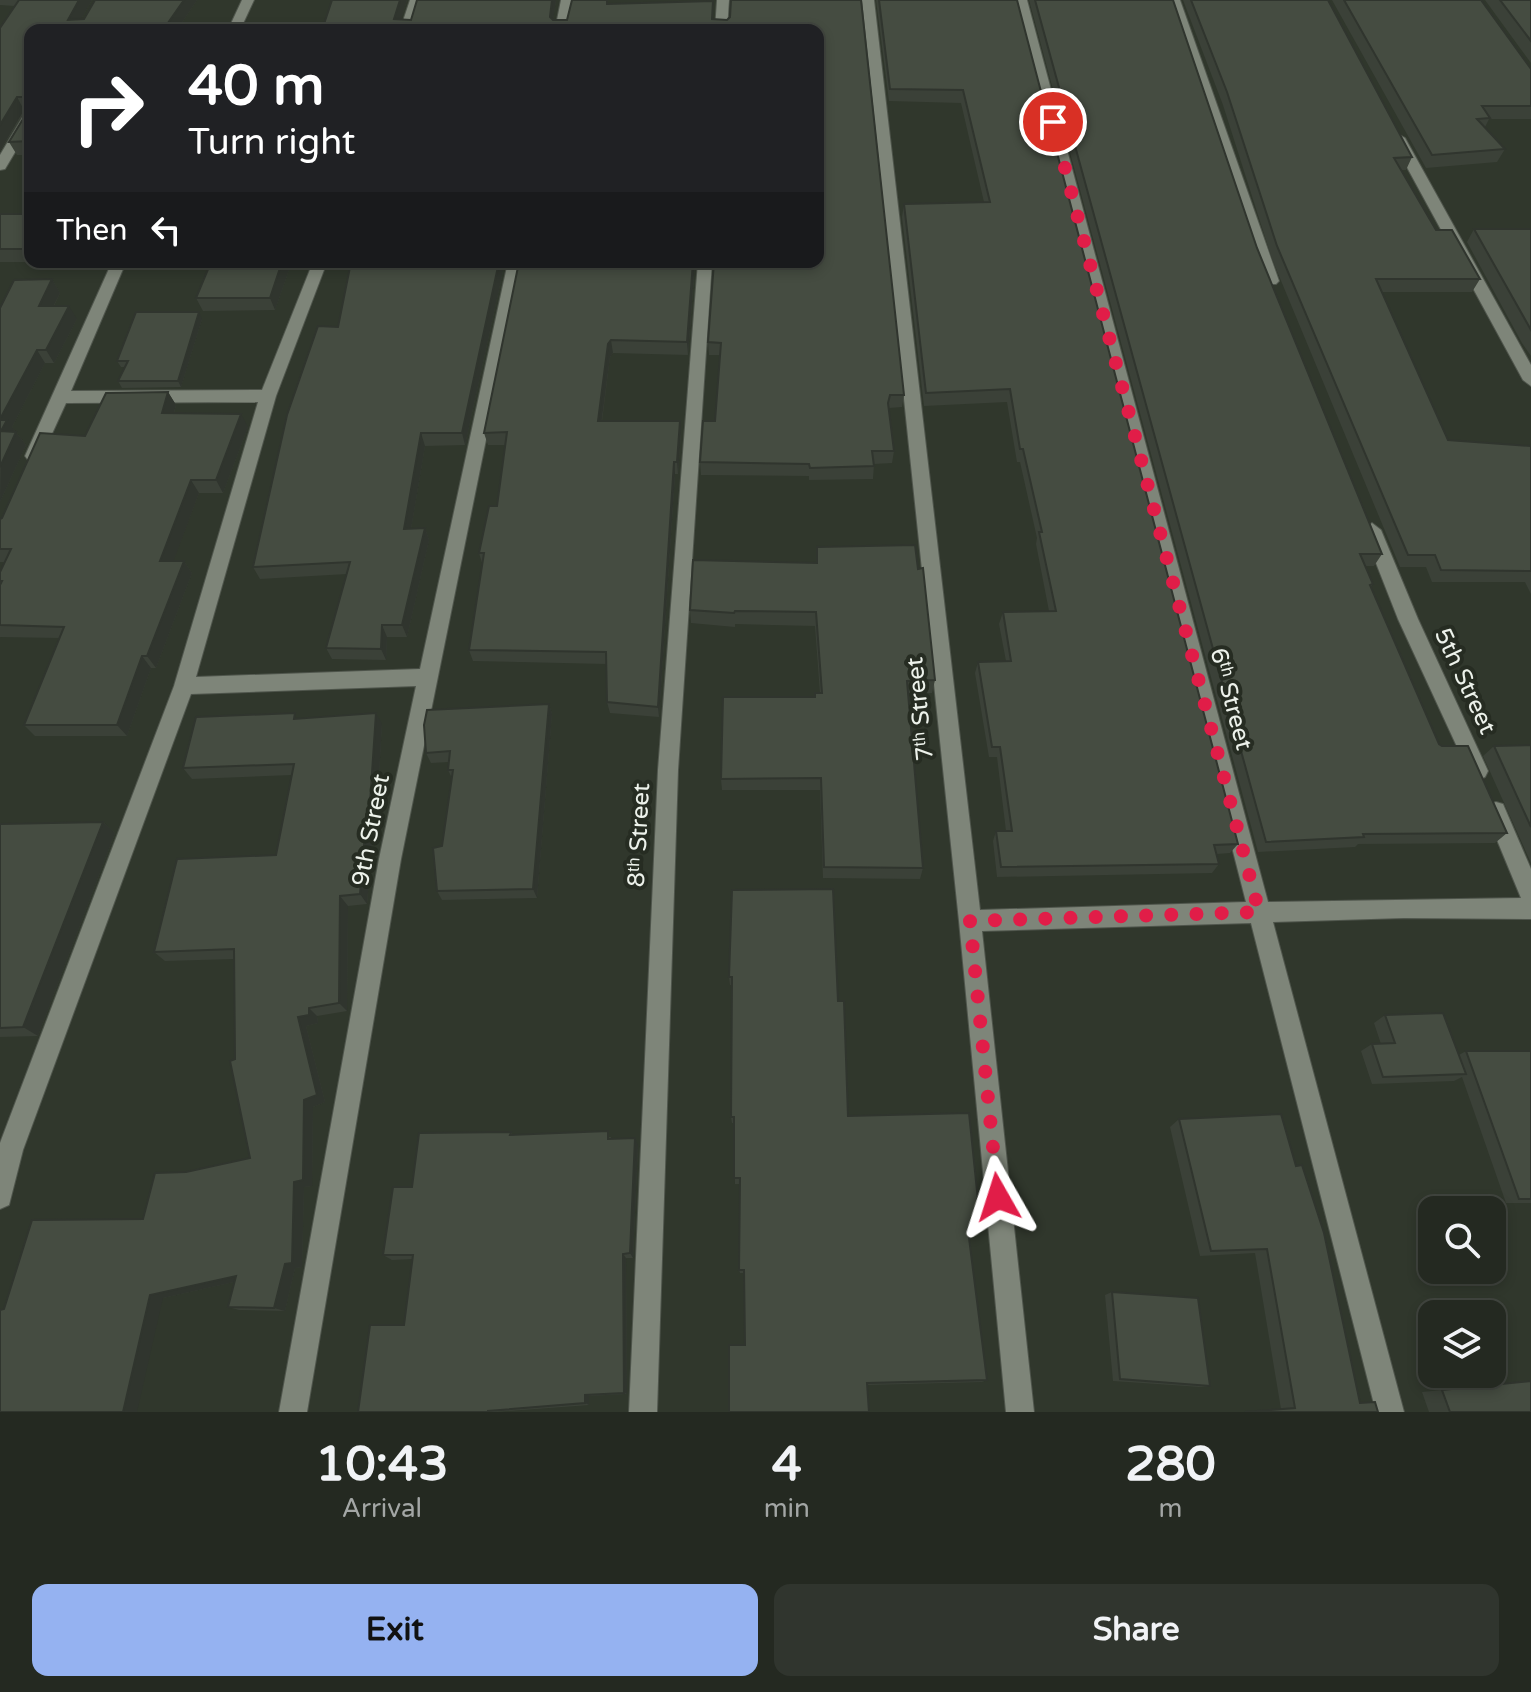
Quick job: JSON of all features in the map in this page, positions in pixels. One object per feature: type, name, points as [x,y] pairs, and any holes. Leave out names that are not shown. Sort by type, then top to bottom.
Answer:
[{"type":"street","points":[[237,24],[248,0]]},
{"type":"street","points":[[408,24],[416,0]]},
{"type":"street","points":[[562,24],[567,0]]},
{"type":"street","points":[[721,24],[723,0]]},
{"type":"street","name":"7ᵗʰ Street","points":[[868,0],[970,921],[1020,1412]]},
{"type":"street","name":"6ᵗʰ Street","points":[[1021,0],[1390,1412]]},
{"type":"street","points":[[1174,0],[1280,303]]},
{"type":"street","points":[[0,166],[24,126]]},
{"type":"street","points":[[1391,126],[1531,380]]},
{"type":"street","points":[[24,477],[116,268]]},
{"type":"street","points":[[0,1196],[5,1150],[184,686],[268,396],[318,268]]},
{"type":"street","name":"9th Street","points":[[293,1412],[390,859],[514,268]]},
{"type":"street","name":"8ᵗʰ Street","points":[[643,1412],[668,770],[705,268]]},
{"type":"street","points":[[61,397],[268,396]]},
{"type":"street","name":"5th Street","points":[[1367,519],[1531,896]]},
{"type":"street","points":[[184,686],[429,677]]},
{"type":"street","points":[[970,921],[1404,908],[1531,909]]},
{"type":"building","points":[[19,0],[79,0],[68,20],[84,19],[95,0],[184,0],[167,24],[24,24],[24,97],[17,97],[0,125],[0,28]]},
{"type":"building","points":[[332,0],[400,0],[394,19],[411,20],[417,0],[552,0],[550,17],[553,20],[567,20],[572,0],[607,0],[607,4],[713,1],[712,19],[727,20],[731,0],[861,0],[904,395],[890,395],[888,403],[894,451],[872,451],[874,466],[810,468],[809,464],[700,462],[703,421],[715,421],[721,343],[708,342],[714,268],[824,268],[824,24],[324,24]]},
{"type":"building","points":[[879,0],[1017,0],[1238,844],[1214,845],[1219,864],[1001,867],[996,831],[1012,831],[1000,747],[992,747],[978,662],[1011,661],[1003,612],[1056,611],[1010,389],[926,393],[904,204],[990,202],[963,90],[890,89]]},
{"type":"building","points":[[1035,0],[1173,0],[1257,248],[1382,554],[1360,554],[1373,584],[1370,585],[1439,744],[1468,746],[1507,833],[1363,834],[1364,837],[1266,842]]},
{"type":"building","points":[[1191,0],[1328,0],[1412,157],[1394,158],[1436,230],[1452,230],[1480,279],[1376,279],[1448,440],[1531,446],[1531,571],[1441,570],[1435,555],[1408,555],[1277,246],[1227,92]]},
{"type":"building","points":[[1344,0],[1481,0],[1531,69],[1531,106],[1482,106],[1490,118],[1477,119],[1505,149],[1432,155]]},
{"type":"building","points":[[1500,0],[1531,0],[1531,41]]},
{"type":"building","points":[[24,117],[24,141],[9,142]]},
{"type":"building","points":[[0,214],[24,214],[24,249],[0,249]]},
{"type":"building","points":[[1474,229],[1531,229],[1531,330]]},
{"type":"building","points":[[208,268],[280,268],[270,298],[196,298]]},
{"type":"building","points":[[350,268],[498,268],[462,433],[421,433],[404,529],[425,528],[402,625],[382,625],[381,649],[326,648],[350,562],[253,567],[287,415],[318,326],[338,327]]},
{"type":"building","points":[[518,268],[693,268],[687,342],[611,340],[598,421],[680,421],[677,462],[674,462],[658,707],[607,702],[606,652],[469,650],[484,553],[479,553],[489,506],[497,506],[507,432],[484,433]]},
{"type":"building","points":[[52,279],[39,306],[69,306],[46,350],[37,350],[0,419],[0,308],[14,280]]},
{"type":"building","points":[[136,312],[199,312],[178,381],[118,381],[128,361],[117,361]]},
{"type":"building","points":[[168,392],[162,413],[241,414],[216,480],[191,480],[160,561],[184,561],[147,656],[142,656],[117,725],[24,725],[64,627],[0,625],[0,572],[11,549],[0,549],[0,519],[40,433],[85,436],[106,393]]},
{"type":"building","points":[[0,420],[7,420],[1,431],[16,432],[0,467]]},
{"type":"building","points":[[915,545],[918,569],[923,568],[935,680],[907,681],[923,868],[824,867],[821,778],[721,779],[723,697],[815,697],[815,693],[822,693],[816,612],[690,610],[693,560],[817,563],[817,547]]},
{"type":"building","points":[[549,704],[533,889],[437,891],[433,848],[442,846],[453,770],[448,770],[450,751],[426,753],[424,725],[427,710]]},
{"type":"building","points":[[295,713],[294,719],[376,713],[368,833],[365,833],[360,894],[340,896],[339,1003],[309,1008],[309,1015],[298,1017],[317,1095],[304,1100],[303,1180],[294,1182],[292,1263],[285,1264],[274,1308],[228,1307],[236,1276],[150,1295],[123,1412],[0,1412],[0,1310],[4,1309],[32,1220],[143,1219],[155,1173],[186,1172],[250,1158],[230,1061],[235,1059],[234,949],[154,952],[177,859],[276,855],[294,764],[183,768],[196,717]]},
{"type":"building","points":[[1531,745],[1531,827],[1494,746]]},
{"type":"building","points":[[103,822],[23,1027],[0,1028],[0,824]]},
{"type":"building","points":[[833,889],[838,1001],[844,1001],[848,1116],[969,1113],[981,1230],[968,1230],[987,1380],[867,1383],[869,1412],[729,1412],[729,1345],[745,1345],[744,1270],[739,1270],[740,1178],[734,1178],[734,1117],[731,1117],[732,977],[729,977],[732,890]]},
{"type":"building","points":[[1443,1013],[1466,1074],[1383,1077],[1372,1044],[1395,1043],[1385,1015]]},
{"type":"building","points":[[1466,1051],[1531,1051],[1531,1199],[1519,1199]]},
{"type":"building","points":[[1281,1114],[1296,1166],[1302,1165],[1324,1233],[1360,1403],[1375,1402],[1378,1412],[1245,1412],[1295,1408],[1267,1249],[1211,1251],[1179,1119]]},
{"type":"building","points":[[608,1131],[608,1139],[635,1138],[630,1253],[623,1254],[624,1393],[585,1395],[585,1403],[488,1412],[358,1412],[370,1325],[404,1325],[413,1255],[383,1255],[393,1187],[412,1187],[419,1133],[511,1132],[510,1135]]},
{"type":"building","points":[[1112,1292],[1198,1298],[1210,1386],[1120,1379]]},
{"type":"building","points":[[1531,1381],[1531,1412],[1450,1412],[1442,1390],[1506,1388],[1506,1384]]},
{"type":"route","points":[[998,1197],[970,921],[1259,912],[1053,122]]}]
